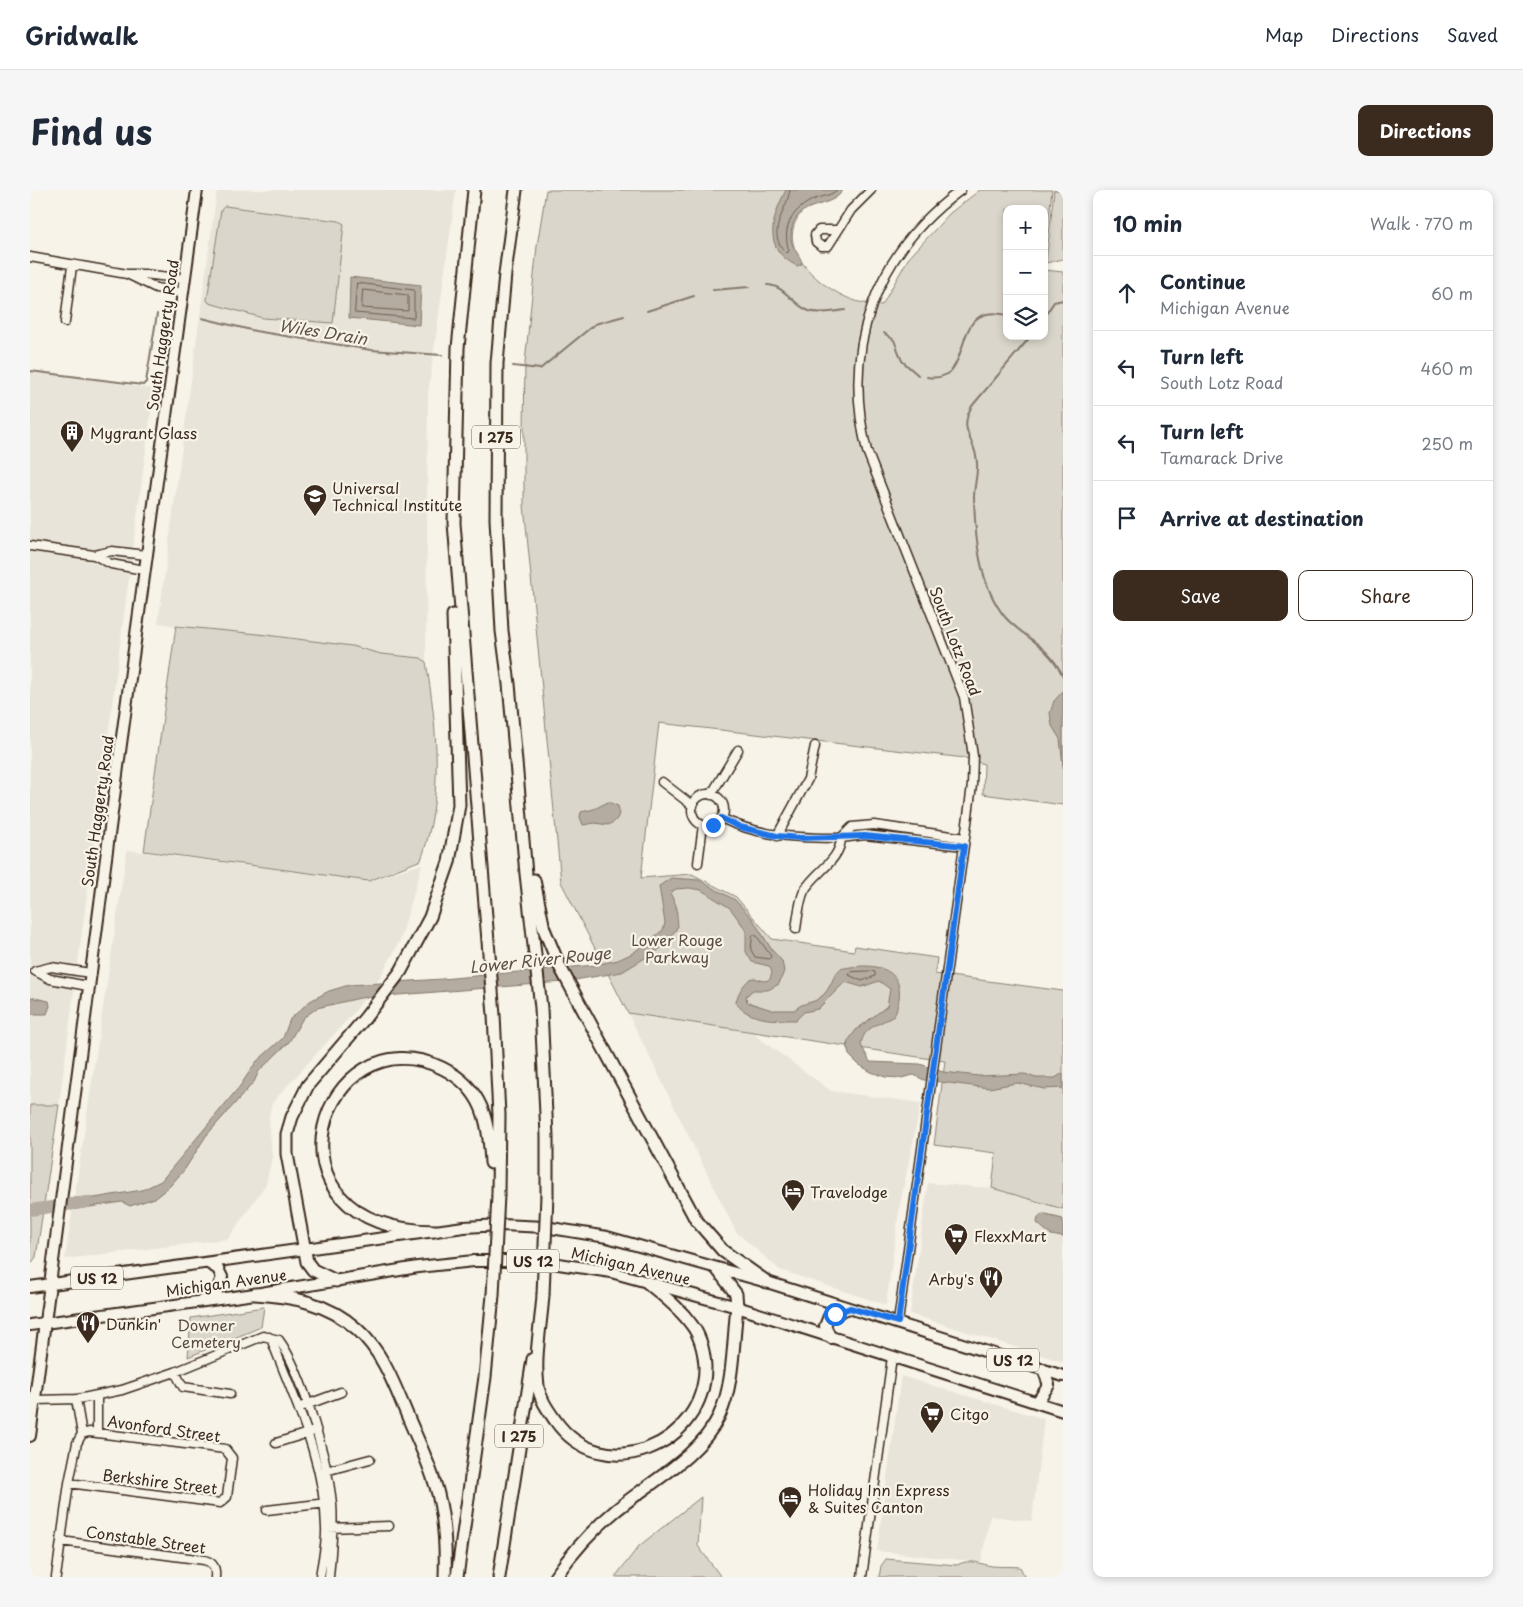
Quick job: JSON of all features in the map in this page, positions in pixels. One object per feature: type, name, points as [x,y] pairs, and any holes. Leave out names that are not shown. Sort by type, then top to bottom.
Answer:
[{"type":"highway","name":"I 275","points":[[457,1577],[485,1377],[493,1295],[498,1192],[499,1115],[482,840],[455,542],[454,454],[458,348],[474,190]]},
{"type":"highway","name":"I 275","points":[[499,1577],[515,1461],[544,1295],[547,1194],[547,1136],[541,1008],[502,630],[496,519],[495,406],[502,302],[516,190]]},
{"type":"highway","points":[[336,1281],[313,1270],[304,1250],[287,1154],[290,1125],[296,1106],[308,1085],[365,1018],[400,971],[439,897],[449,862],[459,805],[452,584],[455,542]]},
{"type":"highway","points":[[509,684],[517,730],[536,896],[546,935],[579,1003],[699,1226],[723,1252],[767,1282]]},
{"type":"highway","points":[[435,1231],[399,1229],[368,1218],[347,1204],[332,1185],[327,1173],[322,1149],[323,1123],[335,1098],[351,1079],[362,1072],[386,1062],[410,1060],[436,1065],[468,1086],[483,1109],[487,1121],[492,1164],[498,1192]]},
{"type":"highway","points":[[555,1577],[586,1539],[613,1513],[685,1456],[708,1434],[719,1416],[726,1395],[737,1307],[736,1294],[717,1269]]},
{"type":"highway","points":[[544,1295],[538,1365],[538,1387],[542,1400],[560,1428],[579,1443],[599,1451],[619,1455],[655,1447],[670,1438],[686,1424],[698,1403],[703,1388],[704,1354],[692,1324],[669,1300],[647,1282]]},
{"type":"highway","points":[[255,1294],[294,1298],[327,1309],[356,1329],[378,1353],[419,1442],[438,1494],[446,1543],[445,1577]]},
{"type":"main road","name":"South Haggerty Road","points":[[30,1436],[88,986],[197,190]]},
{"type":"main road","name":"Michigan Avenue","points":[[30,1287],[435,1231],[501,1225],[572,1230],[639,1245],[767,1282],[898,1322],[1063,1376]]},
{"type":"main road","name":"Michigan Avenue","points":[[30,1324],[255,1294],[418,1267],[499,1260],[574,1266],[647,1282],[737,1307],[1063,1411]]},
{"type":"main road","points":[[203,1300],[217,1292],[221,1282],[221,1272],[208,1263]]},
{"type":"main road","points":[[831,1338],[826,1326],[828,1316],[850,1308]]},
{"type":"main road","points":[[1037,1402],[1049,1385],[1044,1369]]},
{"type":"street","points":[[837,230],[851,210],[871,190]]},
{"type":"street","name":"South Lotz Road","points":[[898,1322],[972,785],[972,756],[964,697],[874,473],[860,420],[858,390],[862,339],[870,309],[883,278],[898,252],[921,225],[959,191]]},
{"type":"street","points":[[30,257],[72,266],[127,274],[185,279]]},
{"type":"street","points":[[65,322],[72,266]]},
{"type":"street","points":[[127,274],[156,288],[183,293]]},
{"type":"street","points":[[30,546],[94,555],[111,564],[144,570]]},
{"type":"street","points":[[94,555],[112,551],[146,555]]},
{"type":"street","points":[[777,836],[808,779],[815,746]]},
{"type":"street","points":[[711,795],[722,804],[721,818],[713,825],[703,825],[693,816],[693,806],[698,798],[711,795],[738,750]]},
{"type":"street","points":[[662,782],[693,806]]},
{"type":"street","points":[[721,818],[740,827],[777,836],[841,838],[873,836],[964,842]]},
{"type":"street","points":[[698,863],[703,825]]},
{"type":"street","points":[[796,929],[804,891],[835,855],[841,844],[841,838],[847,829],[862,825],[964,842]]},
{"type":"street","points":[[32,970],[51,967],[90,973]]},
{"type":"street","points":[[32,970],[50,979],[88,986]]},
{"type":"street","points":[[35,1400],[76,1399],[122,1390],[175,1372],[263,1336],[279,1340],[308,1405],[328,1503],[330,1528],[329,1577]]},
{"type":"street","points":[[269,1338],[272,1341],[299,1408],[312,1432]]},
{"type":"street","points":[[862,1577],[892,1357]]},
{"type":"street","points":[[175,1372],[183,1387],[230,1394]]},
{"type":"street","points":[[299,1408],[342,1392]]},
{"type":"street","points":[[97,1396],[97,1433]]},
{"type":"street","points":[[56,1577],[69,1484],[77,1442],[82,1434],[76,1399]]},
{"type":"street","points":[[276,1442],[312,1432]]},
{"type":"street","name":"Avonford Street","points":[[82,1434],[97,1433],[225,1449],[232,1458],[230,1478]]},
{"type":"street","points":[[322,1472],[370,1459]]},
{"type":"street","name":"Berkshire Street","points":[[69,1484],[220,1503],[227,1497],[230,1478]]},
{"type":"street","points":[[267,1510],[328,1503]]},
{"type":"street","points":[[330,1528],[389,1526]]},
{"type":"street","points":[[320,1577],[330,1528]]},
{"type":"street","name":"Constable Street","points":[[61,1541],[204,1560],[212,1564],[215,1569],[215,1577]]},
{"type":"shaded area","points":[[217,190],[456,190],[428,394],[426,662],[158,623]]},
{"type":"shaded area","points":[[30,370],[154,389],[59,1105],[30,1105]]},
{"type":"shaded area","points":[[127,850],[368,881],[422,864],[400,941],[379,979],[356,1010],[272,1103],[269,1116],[272,1157],[266,1184],[228,1239],[65,1259]]},
{"type":"shaded area","points":[[628,1013],[751,1032],[831,1091],[921,1103],[900,1204],[886,1305],[780,1270],[736,1232]]},
{"type":"shaded area","points":[[928,1183],[992,1188],[1063,1209],[1063,1362],[910,1314]]},
{"type":"shaded area","points":[[901,1376],[1044,1419],[1032,1521],[990,1516],[981,1562],[877,1551]]},
{"type":"green space","name":"Lower Rouge Parkway","points":[[546,190],[843,190],[834,198],[811,206],[801,213],[794,227],[793,241],[797,255],[818,280],[832,290],[859,302],[882,305],[908,259],[950,213],[980,190],[1052,190],[1048,224],[1048,205],[1003,205],[1003,340],[1048,340],[1048,270],[1063,272],[1063,805],[983,794],[984,764],[965,758],[659,723],[641,878],[692,874],[736,897],[772,939],[854,951],[855,946],[937,958],[935,974],[1063,991],[1063,1209],[992,1188],[996,1153],[934,1145],[945,1061],[628,1013],[561,882],[524,505],[525,363],[537,246]]},
{"type":"green space","points":[[1054,190],[1063,190],[1063,259],[1048,263]]},
{"type":"green space","points":[[225,206],[339,221],[344,224],[333,323],[263,318],[209,303],[207,300],[221,210]]},
{"type":"green space","points":[[176,626],[352,646],[381,654],[421,658],[426,662],[435,736],[436,787],[433,812],[421,860],[369,881],[144,851]]},
{"type":"green space","points":[[30,1105],[59,1105],[36,1257],[30,1265]]},
{"type":"green space","name":"Downer Cemetery","points":[[264,1307],[261,1327],[188,1357],[191,1318]]},
{"type":"green space","points":[[701,1497],[698,1546],[721,1577],[615,1577],[639,1546]]},
{"type":"green space","points":[[886,1559],[957,1565],[975,1562],[992,1566],[1020,1567],[1025,1577],[879,1577],[881,1566]]},
{"type":"water","points":[[786,190],[843,190],[837,197],[804,211],[797,217],[792,226],[791,239],[802,264],[797,266],[778,251],[774,242],[773,232],[776,212]]},
{"type":"water","points":[[350,277],[421,285],[419,325],[349,318]]},
{"type":"water","points":[[1063,691],[1063,765],[1060,739],[1052,726],[1050,713],[1054,701]]},
{"type":"water","points":[[608,802],[618,806],[619,809],[618,818],[614,822],[608,825],[595,823],[583,825],[580,817],[581,812],[594,809]]},
{"type":"water","points":[[671,878],[699,880],[735,900],[752,918],[772,950],[782,961],[784,971],[779,984],[768,990],[753,990],[746,996],[747,1002],[772,1010],[794,1010],[822,996],[840,969],[868,966],[879,968],[889,972],[896,979],[899,988],[899,1000],[894,1016],[873,1026],[862,1039],[861,1045],[870,1062],[920,1064],[943,1072],[979,1076],[1025,1074],[1036,1078],[1055,1078],[1063,1073],[1063,1088],[1044,1089],[1017,1083],[989,1088],[924,1080],[914,1075],[901,1078],[885,1077],[871,1072],[858,1064],[849,1055],[847,1047],[848,1041],[856,1030],[887,1006],[890,989],[879,981],[862,987],[845,982],[818,1009],[804,1012],[796,1020],[763,1018],[748,1013],[736,1003],[738,996],[745,984],[751,979],[764,981],[770,979],[772,972],[769,966],[752,962],[746,952],[746,930],[730,908],[701,890],[689,888],[676,889],[670,893],[676,905],[678,926],[675,931],[660,949],[622,972],[563,982],[360,998],[317,1008],[303,1018],[289,1042],[259,1071],[254,1082],[206,1136],[185,1169],[170,1186],[155,1198],[130,1206],[122,1202],[71,1210],[73,1198],[94,1198],[142,1190],[161,1181],[240,1086],[256,1062],[283,1038],[290,1019],[310,1001],[329,991],[349,985],[442,979],[595,965],[618,960],[633,953],[663,930],[665,923],[659,886]]},
{"type":"water","points":[[30,997],[49,1001],[50,1006],[47,1014],[30,1014]]},
{"type":"water","points":[[1042,1214],[1063,1219],[1063,1237],[1051,1235],[1037,1223],[1038,1217]]},
{"type":"waterway","name":"Wiles Drain","points":[[767,285],[783,291],[809,311],[822,313],[845,310]]},
{"type":"waterway","name":"Wiles Drain","points":[[713,290],[749,287]]},
{"type":"waterway","name":"Wiles Drain","points":[[647,311],[694,296]]},
{"type":"waterway","points":[[1048,311],[1054,302],[1063,300]]},
{"type":"waterway","name":"Wiles Drain","points":[[30,371],[143,385],[146,382],[157,314]]},
{"type":"waterway","name":"Wiles Drain","points":[[927,377],[943,376],[953,369],[968,330],[976,319],[988,314],[1003,315]]},
{"type":"waterway","name":"Wiles Drain","points":[[513,366],[540,369],[595,324],[624,316]]},
{"type":"waterway","name":"Wiles Drain","points":[[202,318],[255,331],[371,350],[442,355]]},
{"type":"waterway","name":"Wiles Drain","points":[[884,333],[894,340],[902,361],[918,375]]},
{"type":"waterway","points":[[1028,340],[972,406],[966,422],[977,463],[974,497],[977,544],[984,576],[996,604],[1015,627],[1038,644],[1050,656],[1063,676]]},
{"type":"waterway","name":"Lower River Rouge","points":[[30,1210],[87,1202]]},
{"type":"place","name":"Mygrant Glass","points":[[72,453]]},
{"type":"place","name":"Universal Technical Institute","points":[[315,517]]},
{"type":"place","name":"Travelodge","points":[[793,1212]]},
{"type":"place","name":"FlexxMart","points":[[956,1256]]},
{"type":"place","name":"Arby's","points":[[991,1299]]},
{"type":"place","name":"Dunkin'","points":[[88,1344]]},
{"type":"place","name":"Citgo","points":[[932,1434]]},
{"type":"place","name":"Holiday Inn Express & Suites Canton","points":[[790,1519]]},
{"type":"route","points":[[713,825],[721,818],[751,831],[777,836],[841,838],[873,836],[964,846],[906,1265],[898,1310],[898,1322],[850,1308],[835,1314]]}]
